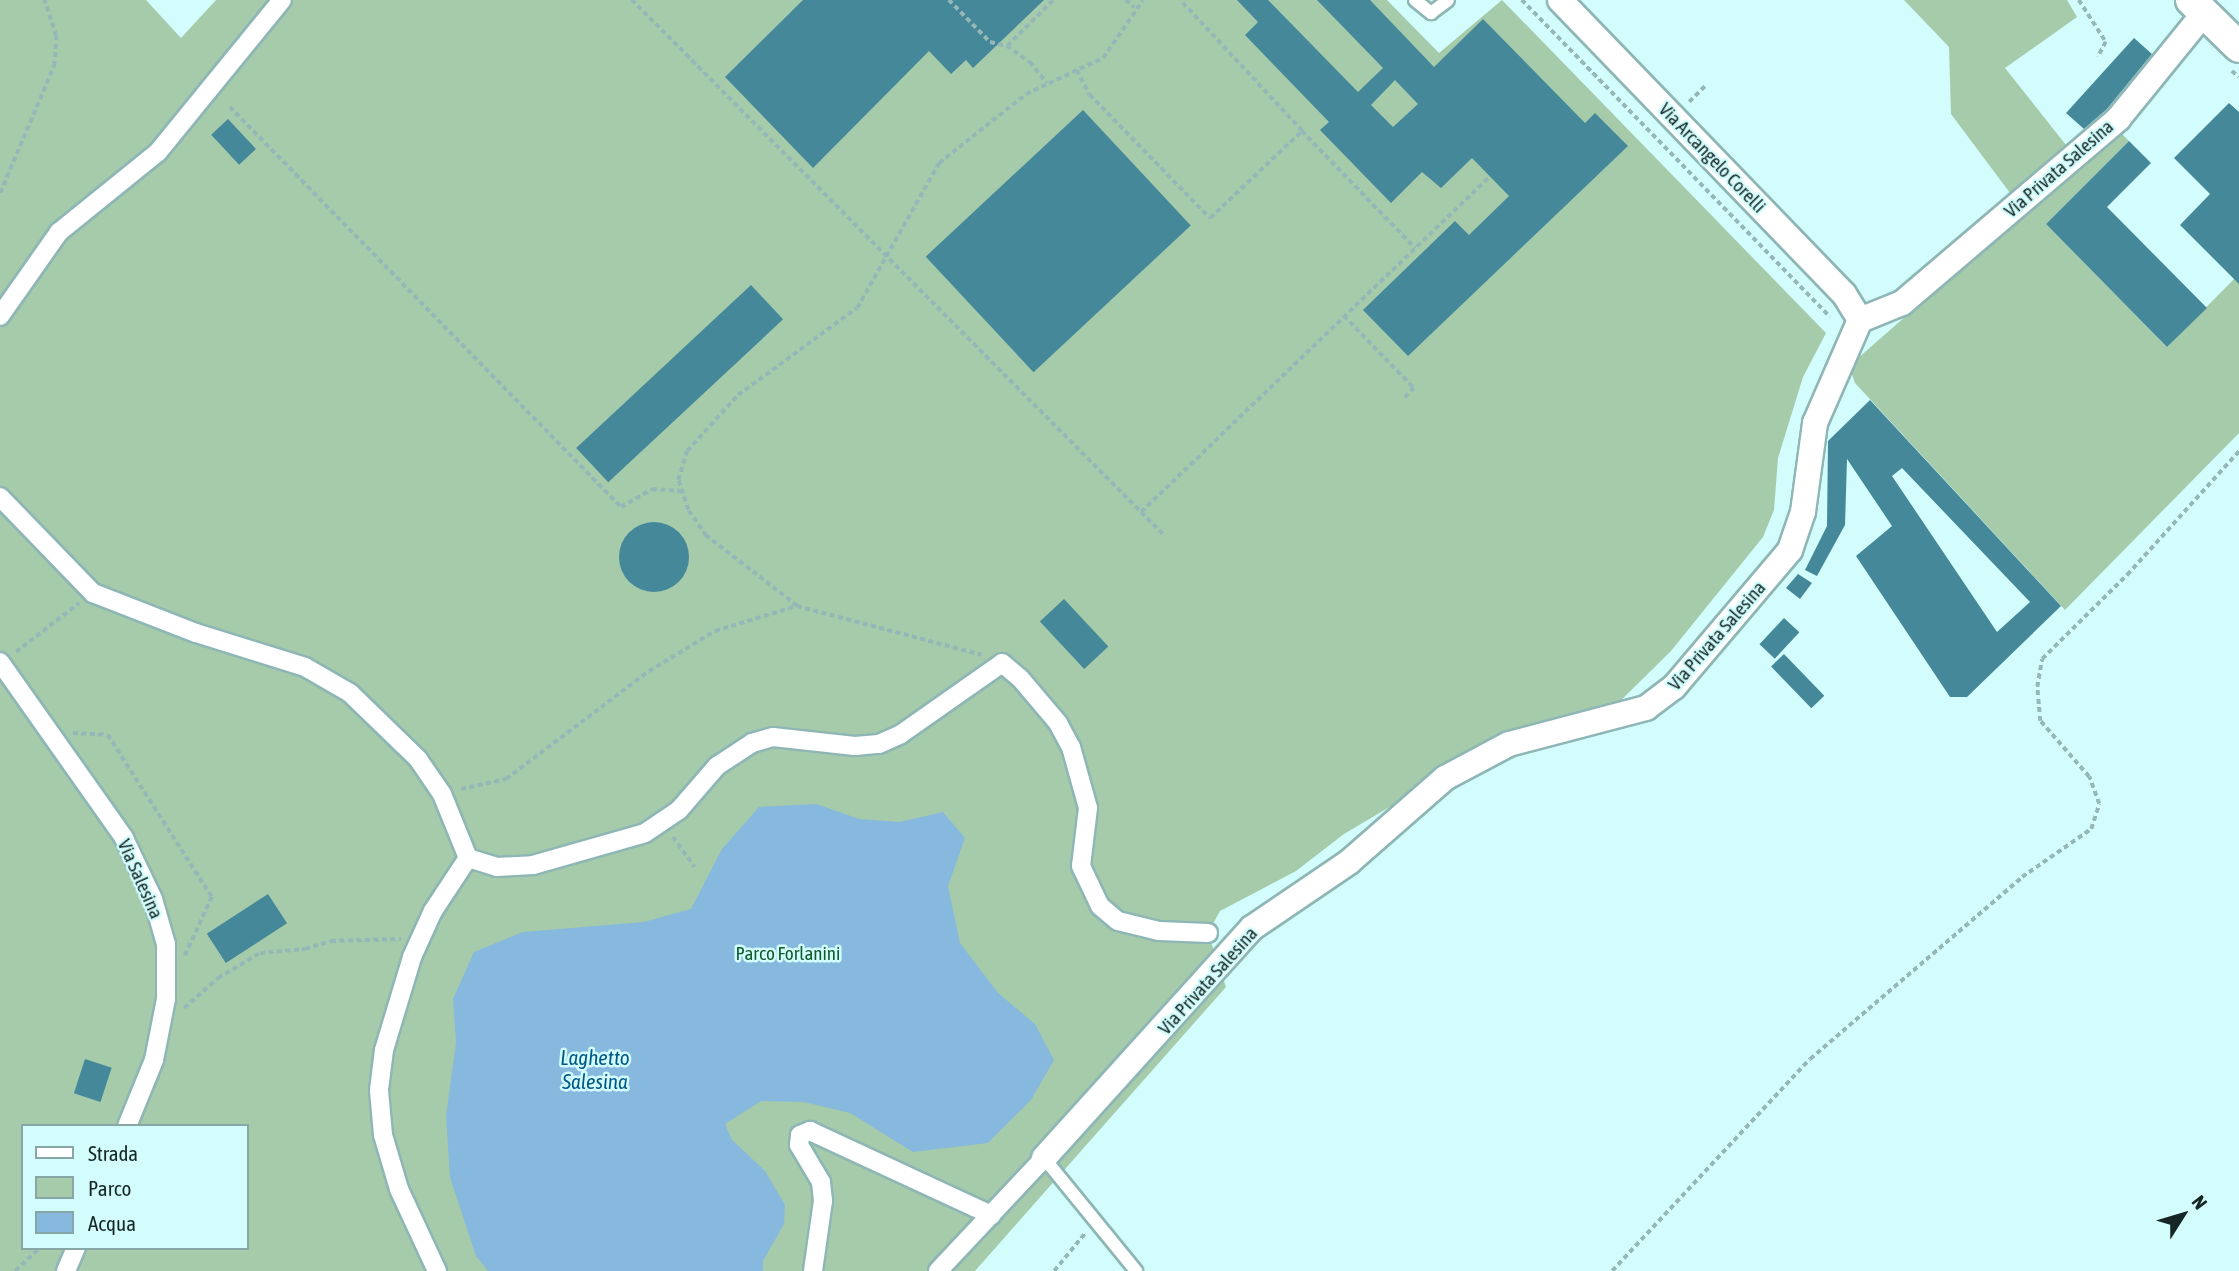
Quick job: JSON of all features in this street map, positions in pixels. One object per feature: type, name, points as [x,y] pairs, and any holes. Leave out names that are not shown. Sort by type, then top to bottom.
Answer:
[{"type":"street","points":[[0,316],[59,232],[158,152],[282,0]]},
{"type":"street","name":"Via Arcangelo Corelli","points":[[1560,0],[1844,294],[1860,320]]},
{"type":"street","points":[[2198,6],[2239,47]]},
{"type":"street","name":"Via Privata Salesina","points":[[991,1214],[1218,970],[1221,938],[1252,928],[1349,862],[1445,778],[1476,758],[1509,744],[1630,714],[1662,698],[1674,687],[1790,550],[1803,512],[1815,422],[1860,320],[1902,303],[2118,118],[2198,6]]},
{"type":"street","points":[[0,497],[93,593],[196,633],[304,667],[350,693],[387,723],[442,794],[468,858]]},
{"type":"street","name":"Via Salesina","points":[[0,663],[124,838],[153,898],[166,944],[160,1026],[154,1060],[128,1124]]},
{"type":"street","points":[[468,858],[497,867],[533,865],[645,833],[663,824],[699,781],[752,743],[773,737],[855,746],[879,744],[901,734],[1002,663],[1051,714],[1071,747],[1088,808],[1081,866],[1100,906],[1118,921],[1159,931],[1221,938]]},
{"type":"street","points":[[437,1271],[399,1189],[383,1135],[379,1090],[384,1050],[424,932],[468,858]]},
{"type":"street","points":[[813,1271],[823,1202],[821,1182],[799,1145],[800,1135],[810,1131],[991,1214],[938,1271]]},
{"type":"street","points":[[66,1271],[75,1250]]},
{"type":"lane","points":[[1415,0],[1431,13],[1448,0]]},
{"type":"lane","points":[[1044,1158],[1136,1271]]},
{"type":"path","points":[[0,193],[54,66],[56,36],[44,0]]},
{"type":"path","points":[[632,0],[1163,534]]},
{"type":"path","points":[[949,0],[990,42],[1007,46],[1030,62],[1048,83]]},
{"type":"path","points":[[1007,46],[1053,0]]},
{"type":"path","points":[[1126,0],[1133,7]]},
{"type":"path","points":[[1002,663],[797,606],[706,536],[678,480],[687,451],[711,420],[857,308],[939,163],[1026,94],[1103,58],[1133,7],[1143,0]]},
{"type":"path","points":[[1180,0],[1415,248]]},
{"type":"path","points":[[1522,0],[1835,322]]},
{"type":"path","points":[[2079,0],[2106,42],[2098,57]]},
{"type":"path","points":[[1077,70],[1090,95],[1210,218],[1302,131]]},
{"type":"path","points":[[230,107],[621,507],[652,489],[682,491]]},
{"type":"path","points":[[1141,512],[1490,176]]},
{"type":"path","points":[[1344,316],[1415,388],[1403,400]]},
{"type":"path","points":[[1612,1271],[1810,1059],[2022,877],[2091,829],[2099,804],[2089,777],[2040,720],[2037,687],[2042,659],[2127,575],[2239,451]]},
{"type":"path","points":[[442,794],[506,779],[649,671],[715,631],[797,606]]},
{"type":"path","points":[[0,663],[70,611]]},
{"type":"path","points":[[50,732],[108,735],[212,897],[181,965]]},
{"type":"path","points":[[663,824],[695,867]]},
{"type":"path","points":[[160,1026],[218,978],[260,953],[305,949],[337,940],[389,942],[424,932]]},
{"type":"path","points":[[1054,1271],[1095,1221]]},
{"type":"path","points":[[15,1271],[38,1250]]},
{"type":"green space","name":"Parco Forlanini","points":[[0,0],[146,0],[181,38],[216,0],[1387,0],[1439,53],[1502,0],[1826,333],[1803,377],[1778,458],[1774,510],[1763,537],[1671,651],[1600,721],[1437,779],[1344,834],[1296,871],[1220,911],[1208,933],[1226,987],[975,1271],[0,1271]]},
{"type":"green space","points":[[1904,0],[2067,0],[2077,17],[2005,68],[2066,145],[2013,197],[1951,114],[1949,47]]},
{"type":"green space","points":[[2118,130],[2129,141],[2046,224],[2167,347],[2239,274],[2239,433],[2065,610],[1855,383],[1849,366]]},
{"type":"water","name":"Laghetto Salesina","points":[[816,804],[859,819],[900,822],[943,812],[965,838],[948,886],[960,943],[998,993],[1035,1024],[1054,1060],[1031,1100],[988,1143],[913,1152],[850,1113],[804,1102],[761,1101],[725,1124],[732,1140],[765,1171],[785,1205],[784,1224],[763,1261],[763,1271],[488,1271],[476,1256],[450,1177],[446,1116],[456,1043],[453,999],[474,952],[523,932],[644,922],[691,909],[722,849],[759,807]]},
{"type":"building","points":[[803,0],[1044,0],[973,68],[966,60],[951,74],[929,51],[813,168],[725,77]]},
{"type":"building","points":[[1237,0],[1268,0],[1358,92],[1383,68],[1317,0],[1370,0],[1434,67],[1483,19],[1585,123],[1595,113],[1628,146],[1408,356],[1363,310],[1455,221],[1469,235],[1509,196],[1472,158],[1441,188],[1422,172],[1391,203],[1320,130],[1329,122],[1245,35],[1258,22]],"holes":[[[1395,80],[1418,104],[1393,127],[1371,105]]]},
{"type":"building","points":[[2134,38],[2152,54],[2107,109],[2084,129],[2066,113]]},
{"type":"building","points":[[2229,103],[2239,112],[2239,284],[2180,225],[2210,194],[2174,158]]},
{"type":"building","points":[[1083,110],[1191,226],[1034,372],[926,257]]},
{"type":"building","points":[[228,119],[256,149],[239,165],[211,135]]},
{"type":"building","points":[[2129,141],[2151,163],[2107,207],[2207,308],[2167,347],[2046,224]]},
{"type":"building","points":[[751,285],[783,319],[608,482],[576,448]]},
{"type":"building","points":[[1870,400],[2061,606],[1967,697],[1950,697],[1856,556],[1892,526],[1847,459],[1845,525],[1817,576],[1805,570],[1827,526],[1828,441]],"holes":[[[1902,468],[2030,602],[1997,632],[1892,476]]]},
{"type":"building","points":[[661,522],[674,528],[683,537],[687,543],[687,571],[679,582],[668,590],[647,592],[629,582],[621,571],[619,550],[629,532],[640,524]]},
{"type":"building","points":[[1798,574],[1812,583],[1800,599],[1786,588]]},
{"type":"building","points":[[1064,599],[1108,647],[1084,669],[1040,622]]},
{"type":"building","points":[[1784,618],[1799,632],[1775,659],[1759,644]]},
{"type":"building","points":[[1784,654],[1824,696],[1811,708],[1771,667]]},
{"type":"building","points":[[268,894],[287,923],[226,963],[207,934]]},
{"type":"building","points":[[85,1059],[112,1068],[101,1102],[74,1093]]}]
